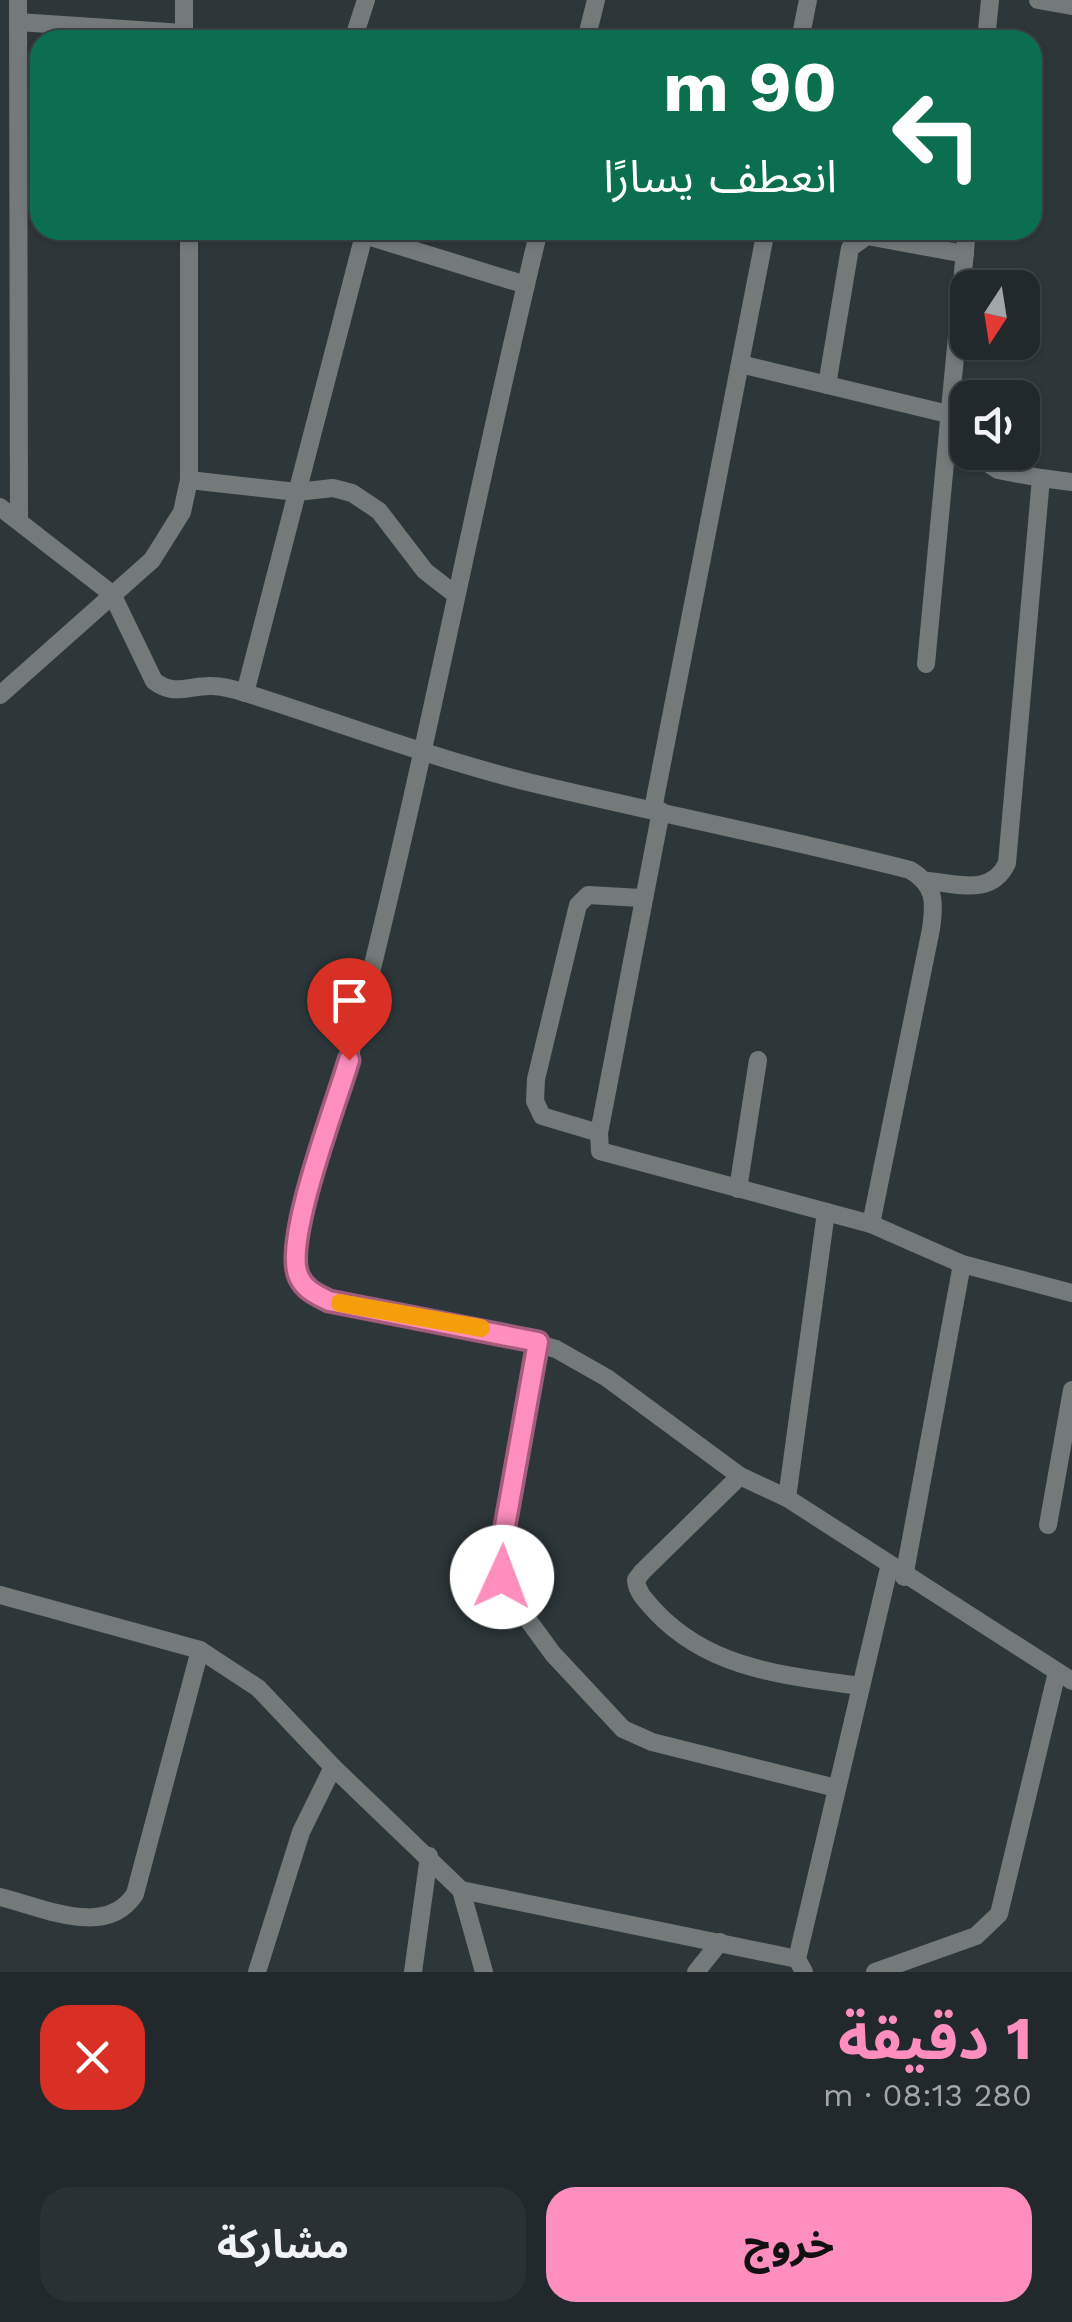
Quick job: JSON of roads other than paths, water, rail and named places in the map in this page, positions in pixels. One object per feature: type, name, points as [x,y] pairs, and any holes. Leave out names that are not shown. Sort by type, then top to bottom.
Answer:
[{"type":"street","points":[[18,0],[19,519]]},
{"type":"street","points":[[183,30],[184,0]]},
{"type":"street","points":[[356,30],[366,0]]},
{"type":"street","points":[[802,30],[808,0]]},
{"type":"street","points":[[987,30],[990,0]]},
{"type":"street","points":[[1038,0],[1072,6]]},
{"type":"street","points":[[587,30],[590,1]]},
{"type":"street","points":[[18,22],[112,30]]},
{"type":"street","points":[[0,695],[152,560],[170,537],[189,480],[189,240]]},
{"type":"street","points":[[245,693],[297,492],[353,240]]},
{"type":"street","points":[[381,240],[526,285]]},
{"type":"street","points":[[537,240],[423,753],[349,1060],[296,1236],[294,1260],[299,1278],[311,1293],[329,1301],[538,1342],[607,1378],[740,1476],[787,1498],[1064,1677],[999,1914],[976,1936],[874,1972]]},
{"type":"street","points":[[764,240],[641,898],[599,1133],[600,1151],[872,1224],[962,1264],[1072,1294]]},
{"type":"street","points":[[828,385],[850,248],[856,240]]},
{"type":"street","points":[[889,240],[964,254]]},
{"type":"street","points":[[926,664],[966,240]]},
{"type":"street","points":[[740,364],[828,385],[949,423]]},
{"type":"street","points":[[998,470],[1072,482]]},
{"type":"street","points":[[0,507],[112,594],[154,682],[172,691],[211,686],[245,693],[423,753],[910,870],[928,880],[986,885],[1001,877],[1007,863],[1041,478]]},
{"type":"street","points":[[189,480],[297,492],[333,488],[368,502],[425,571],[456,595]]},
{"type":"street","points":[[872,1224],[932,930],[934,896],[928,880]]},
{"type":"street","points":[[599,1133],[542,1116],[535,1100],[536,1079],[578,905],[588,895],[641,898]]},
{"type":"street","points":[[738,1189],[758,1060]]},
{"type":"street","points":[[787,1498],[826,1212]]},
{"type":"street","points":[[461,1890],[720,1942],[800,1966],[860,1686],[897,1572],[962,1264]]},
{"type":"street","points":[[538,1342],[502,1543],[502,1577],[512,1598],[552,1654],[623,1728],[652,1742],[836,1788]]},
{"type":"street","points":[[1048,1524],[1072,1390]]},
{"type":"street","points":[[740,1476],[642,1572],[636,1580],[637,1590],[673,1630],[712,1656],[733,1664],[860,1686]]},
{"type":"street","points":[[0,1595],[200,1650],[258,1688],[333,1767],[461,1890],[484,1972]]},
{"type":"street","points":[[0,1897],[87,1918],[105,1919],[126,1909],[135,1894],[200,1650]]},
{"type":"street","points":[[257,1972],[301,1832],[333,1767]]},
{"type":"street","points":[[413,1972],[429,1856]]},
{"type":"street","points":[[696,1972],[720,1942]]}]
